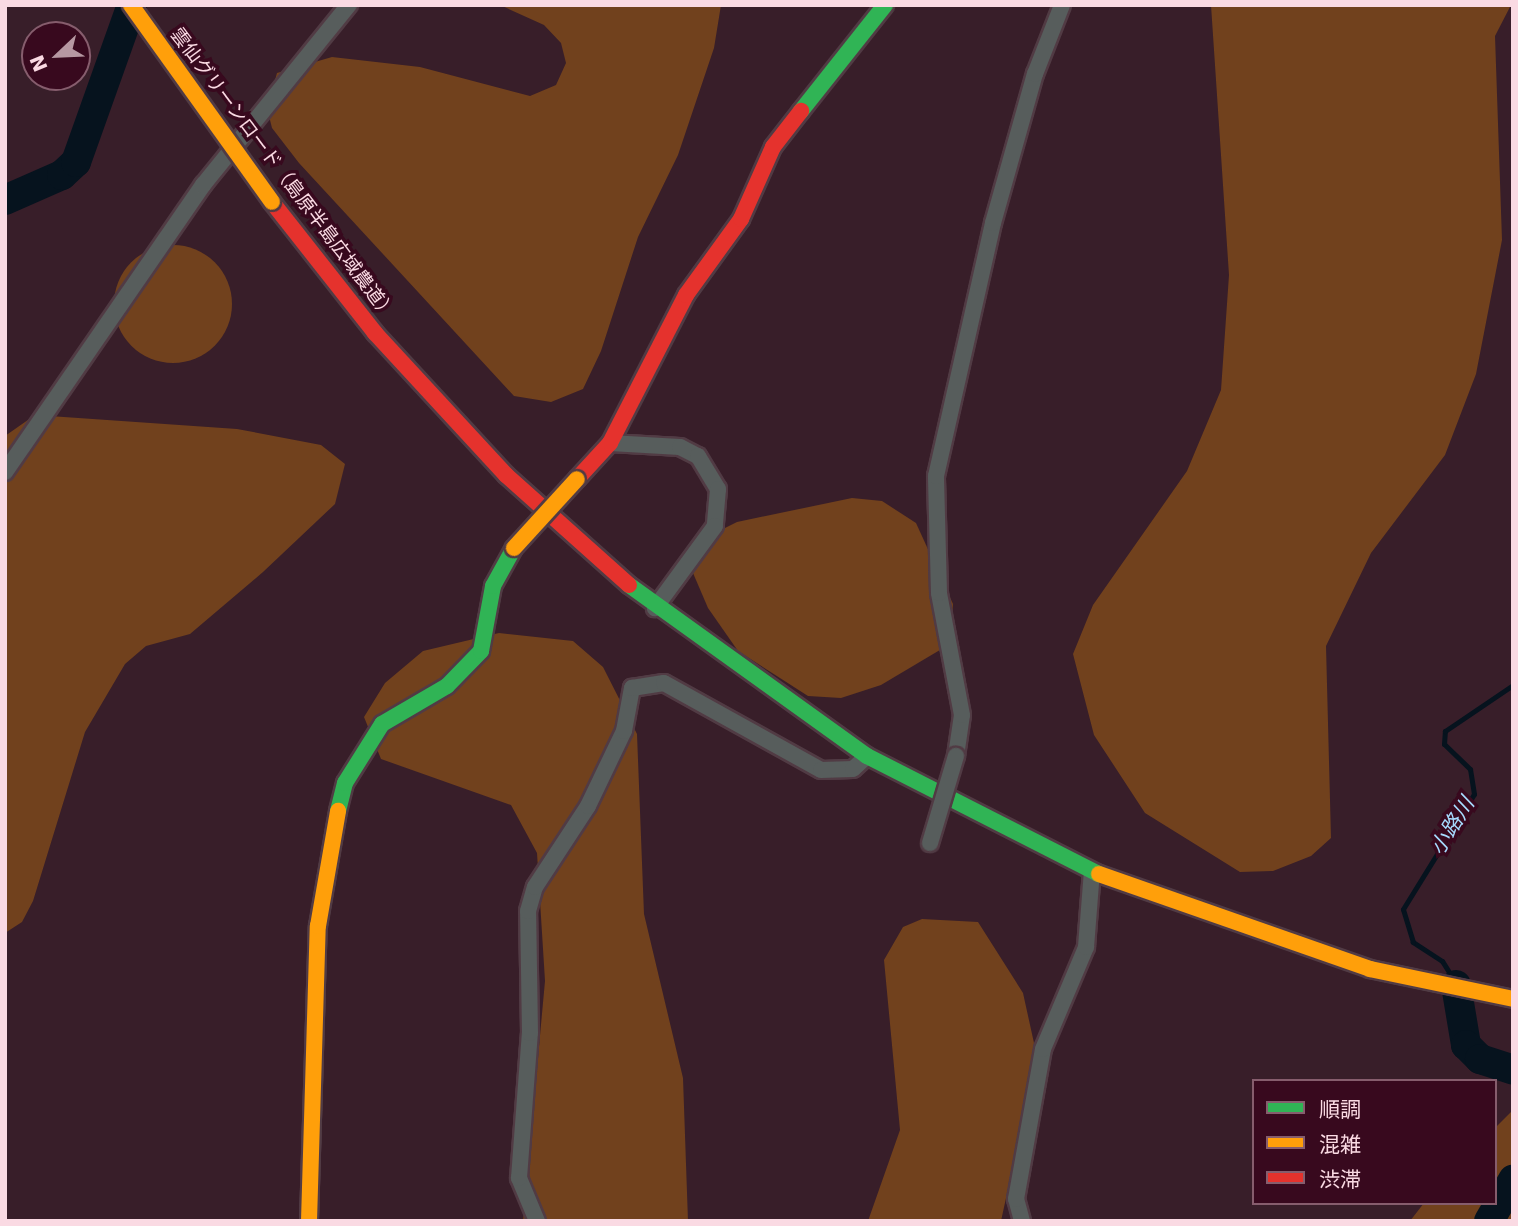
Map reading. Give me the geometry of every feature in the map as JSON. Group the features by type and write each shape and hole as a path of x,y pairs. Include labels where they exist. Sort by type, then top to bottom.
{"street":[{"name":"雲仙グリーンロード（島原半島広域農道）","path":"131,5 272,202 446,413 506,475 655,608 867,756 1092,871 1370,969 1513,999"},
{"path":"5,472 203,185 349,5"},
{"path":"309,1221 318,926 324,868 345,783 382,724 447,686 481,651 493,586 514,548 611,443 686,295 741,219 773,146 886,5"},
{"path":"930,843 957,756 962,715 939,593 936,476 993,223 1035,74 1062,5"},
{"path":"611,443 680,447 698,456 718,489 715,526 655,608"},
{"path":"537,1221 519,1178 530,1033 528,911 535,887 588,806 624,731 632,688 664,683 821,770 853,769 867,756"},
{"path":"1022,1221 1016,1199 1044,1049 1086,947 1092,871"}],"shaded area":[{"path":"500,5 721,5 714,48 678,155 638,237 601,351 583,389 551,402 514,396 299,163 272,128 267,108 277,73 332,57 420,67 530,96 556,85 566,63 561,43 544,25"},
{"path":"1211,5 1511,5 1495,36 1502,240 1476,374 1445,455 1371,553 1326,646 1331,838 1311,856 1273,871 1240,872 1145,813 1094,735 1073,654 1093,605 1187,471 1221,390 1229,275"},
{"path":"173,245 195,250 215,262 227,282 232,304 227,326 215,346 195,358 173,363 151,358 131,346 119,326 114,304 119,282 131,262 151,250"},
{"path":"35,415 237,429 321,445 345,464 335,504 263,572 190,634 146,646 125,664 85,732 33,901 22,922 5,933 5,436"},
{"path":"852,498 882,501 916,523 953,604 950,644 881,685 841,698 808,696 738,651 708,608 693,573 697,542 737,522"},
{"path":"499,633 573,641 603,667 637,734 644,914 683,1078 688,1221 523,1221 545,981 537,853 511,805 381,759 364,717 385,683 423,651"},
{"path":"922,919 978,922 1023,993 1034,1043 1029,1093 1001,1221 868,1221 900,1130 884,960 903,927"},
{"path":"1513,1110 1513,1221 1410,1221 1422,1205 1497,1205 1497,1126"}],"waterway":[{"path":"5,200 62,175 76,162 132,5"},
{"name":"小路川","path":"1454,980 1442,961 1413,942 1403,909 1474,794 1470,769 1444,744 1445,731 1513,685"},
{"path":"1456,985 1466,1045 1480,1059 1513,1070"},
{"path":"1489,1221 1513,1180"}],"traffic: fast":[{"path":"801,111 885,5"},
{"path":"338,811 345,783 382,724 447,686 481,651 493,586 514,548"},
{"path":"629,585 867,756 1099,874"}],"traffic: slow":[{"path":"131,5 272,202"},
{"path":"514,548 577,479"},
{"path":"309,1221 318,926 338,811"},
{"path":"1099,874 1370,969 1513,999"}],"traffic: jam":[{"path":"577,479 610,443 686,295 741,219 773,147 801,111"},
{"path":"272,202 375,333 506,475 629,585"}]}
